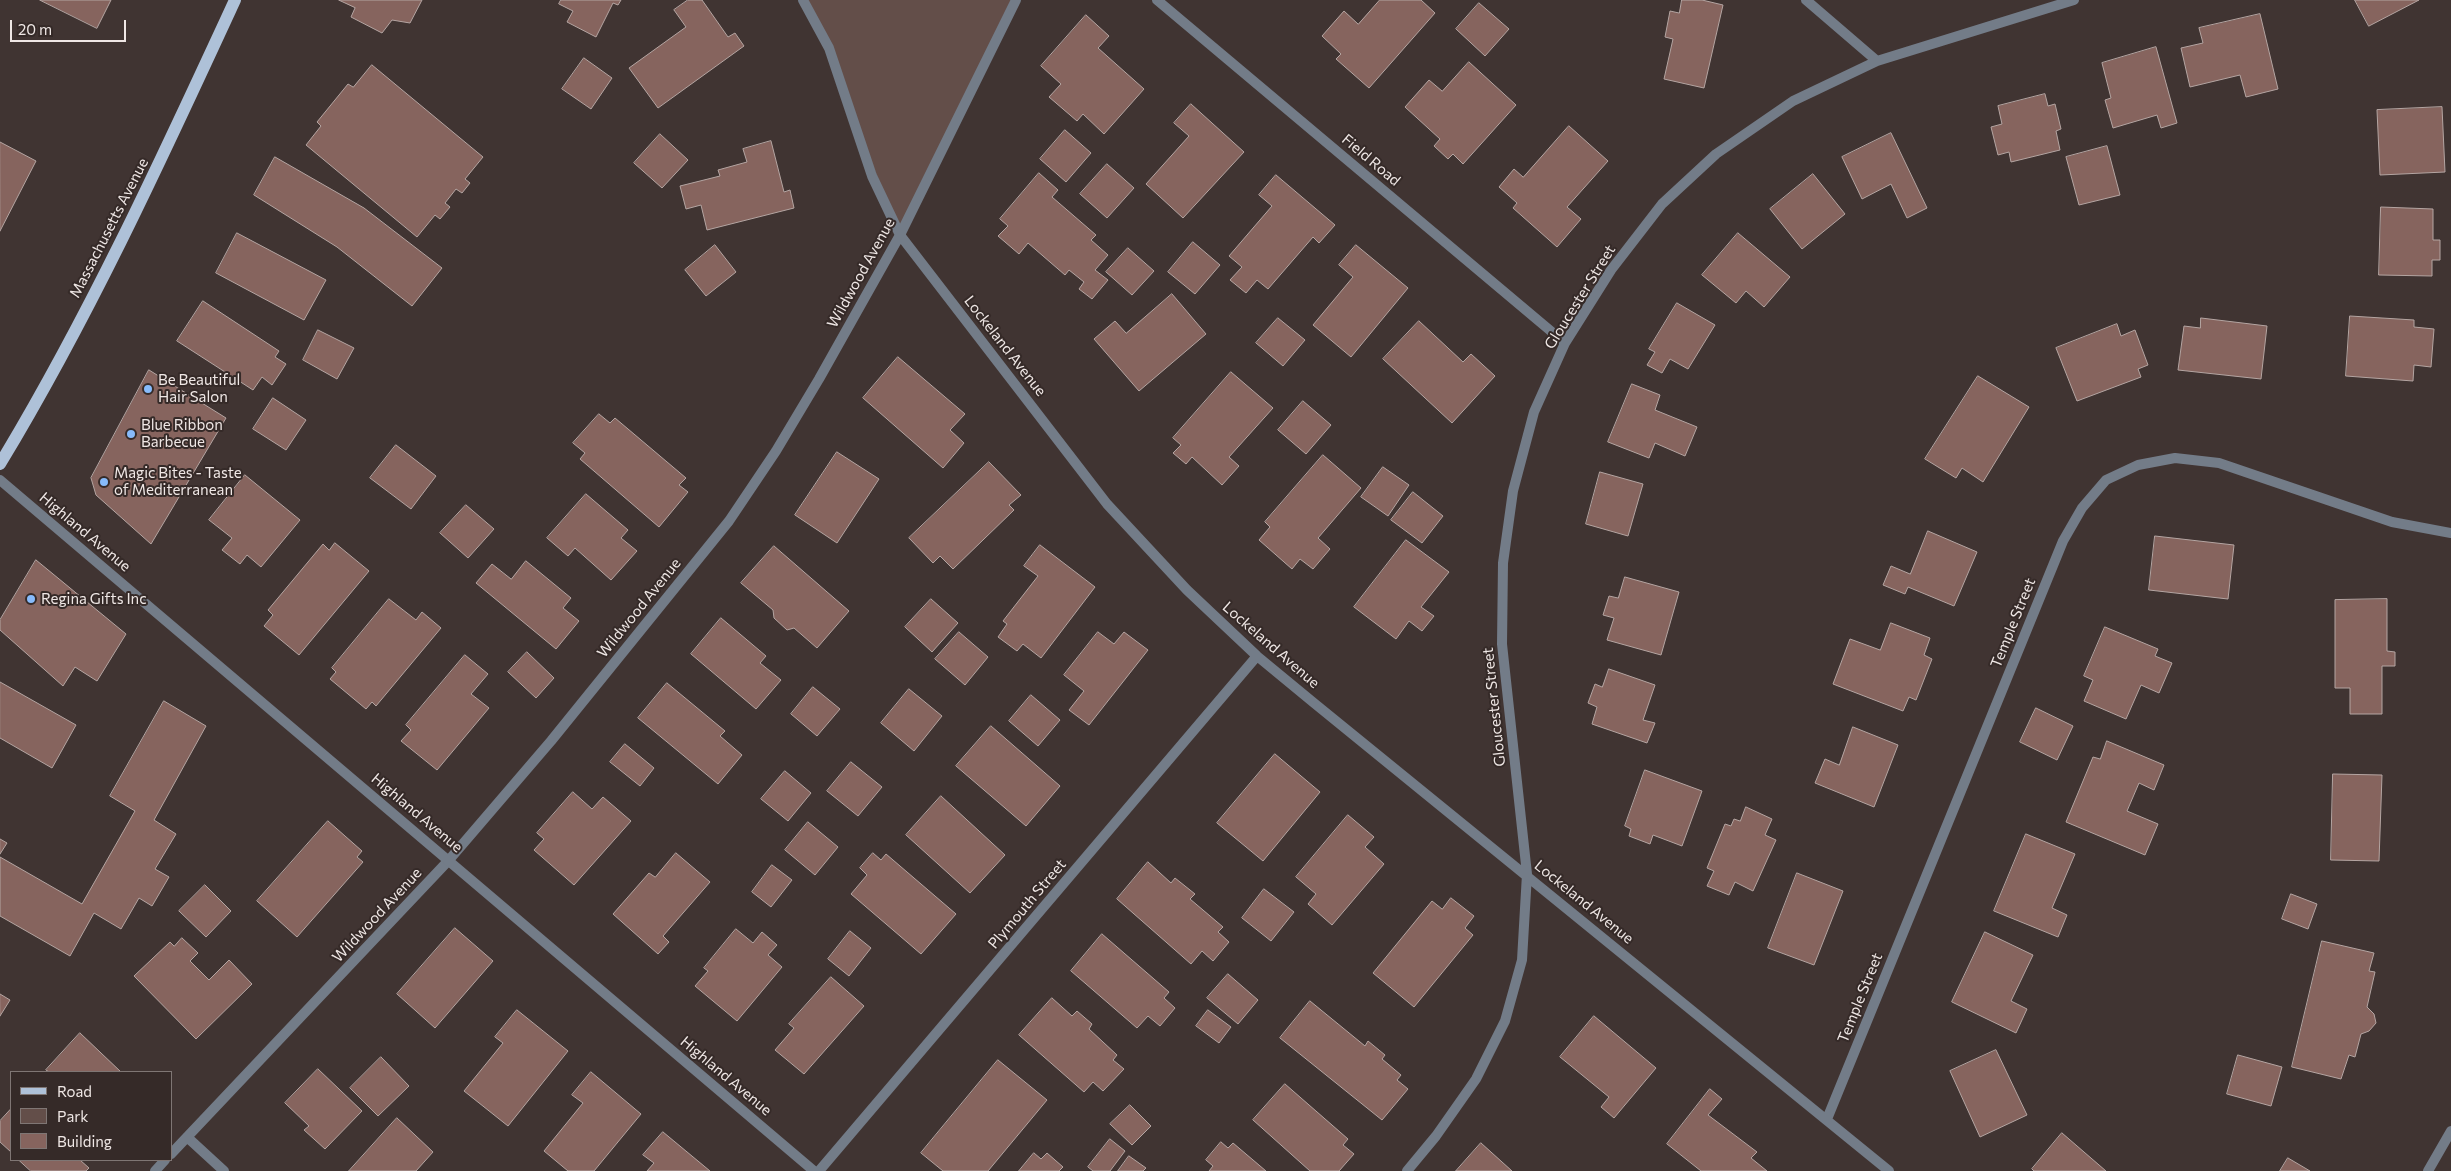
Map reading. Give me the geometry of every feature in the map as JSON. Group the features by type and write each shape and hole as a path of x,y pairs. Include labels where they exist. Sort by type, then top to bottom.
{"main road":[{"name":"Massachusetts Avenue","path":"0,464 69,341 131,224 235,0"}],"street":[{"name":"Lockeland Avenue","path":"803,0 829,48 872,176 900,235 1107,504 1187,590 1257,656 1527,874 1889,1171"},
{"name":"Wildwood Avenue","path":"172,1153 449,860 551,740 728,521 776,451 900,235 1016,0"},
{"name":"Field Road","path":"1157,0 1565,343"},
{"path":"1806,0 1877,61"},
{"name":"Gloucester Street","path":"1407,1171 1436,1136 1476,1079 1505,1021 1522,960 1527,874 1502,644 1503,563 1513,491 1532,421 1565,343 1611,270 1662,204 1716,154 1794,101 1877,61 2074,0"},
{"name":"Temple Street","path":"1827,1120 2063,541 2082,508 2106,480 2138,465 2175,458 2219,462 2392,522 2451,533"},
{"name":"Highland Avenue","path":"0,480 814,1171"},
{"name":"Plymouth Street","path":"819,1171 1257,656"},
{"path":"2428,1171 2451,1131"},
{"path":"187,1137 224,1171"},
{"path":"155,1171 164,1161"}],"green space":[{"path":"803,0 1016,0 900,235 850,107"}],"building":[{"path":"40,0 111,0 97,28"},
{"path":"339,0 422,0 410,23 392,20 382,33 351,17 355,8"},
{"path":"561,0 621,0 618,5 613,3 596,37 567,22 573,11 559,4"},
{"path":"688,0 702,0 728,37 735,33 744,46 658,108 629,68 686,27 674,10"},
{"path":"1380,0 1421,0 1435,13 1369,88 1336,59 1341,54 1322,36 1344,11 1358,24"},
{"path":"1682,0 1702,0 1723,5 1704,88 1664,79 1673,39 1665,37 1670,11 1679,13"},
{"path":"2355,0 2419,0 2369,26"},
{"path":"1479,3 1509,29 1485,56 1456,29"},
{"path":"2260,14 2278,89 2246,97 2240,75 2190,87 2181,48 2203,43 2199,28"},
{"path":"1086,15 1109,36 1098,48 1144,89 1104,134 1083,114 1077,121 1049,97 1061,84 1041,66"},
{"path":"2156,47 2177,123 2161,128 2157,115 2113,128 2105,100 2111,98 2102,63"},
{"path":"584,58 612,78 591,109 562,89"},
{"path":"1469,62 1516,105 1463,164 1453,154 1448,159 1434,146 1440,139 1405,107 1429,80 1442,91"},
{"path":"372,65 483,157 465,179 470,183 462,193 456,189 445,203 450,207 440,219 435,215 417,237 306,145 321,126 317,122 348,84 353,87"},
{"path":"2045,94 2048,106 2055,104 2061,129 2056,131 2060,150 2011,162 2009,152 1998,155 1991,127 2002,124 1998,106"},
{"path":"1191,104 1244,152 1183,218 1146,184 1189,136 1174,123"},
{"path":"2442,107 2445,172 2380,175 2377,110"},
{"path":"1569,126 1608,161 1567,207 1581,219 1557,247 1513,208 1517,203 1499,187 1514,169 1523,177"},
{"path":"1065,130 1091,153 1066,182 1040,159"},
{"path":"1891,133 1927,208 1907,218 1891,184 1862,199 1842,157"},
{"path":"660,134 688,160 662,188 634,163"},
{"path":"771,141 784,192 790,190 794,208 707,230 701,205 686,209 680,186 720,176 718,170 747,162 743,149"},
{"path":"0,142 36,161 0,231"},
{"path":"2107,146 2120,195 2079,205 2066,157"},
{"path":"275,157 364,208 442,268 412,306 337,247 254,195"},
{"path":"1107,164 1134,188 1107,218 1080,194"},
{"path":"1039,173 1058,190 1052,197 1096,235 1091,240 1108,255 1095,270 1108,280 1092,299 1079,289 1084,282 1069,270 1065,275 1028,243 1019,254 998,236 1008,226 1000,219"},
{"path":"1813,174 1845,214 1802,249 1770,209"},
{"path":"1276,175 1335,225 1319,243 1313,237 1268,289 1257,280 1246,293 1230,280 1242,267 1229,256 1272,206 1259,195"},
{"path":"2381,207 2433,209 2433,240 2440,240 2440,260 2432,260 2432,276 2379,275"},
{"path":"237,233 326,280 304,320 216,273"},
{"path":"1738,233 1790,277 1764,307 1746,291 1736,303 1702,275"},
{"path":"1193,242 1220,265 1195,294 1168,272"},
{"path":"715,245 736,272 706,296 685,270"},
{"path":"1356,245 1408,288 1351,357 1313,325 1353,277 1339,265"},
{"path":"1128,248 1154,271 1132,295 1106,272"},
{"path":"1172,294 1206,334 1139,391 1094,339 1115,321 1126,333"},
{"path":"203,301 279,351 275,357 286,364 272,385 262,377 253,390 177,341"},
{"path":"1677,303 1715,325 1688,369 1670,359 1662,373 1647,365 1655,352 1649,349"},
{"path":"2350,316 2414,320 2414,327 2434,329 2431,367 2414,365 2413,381 2346,376"},
{"path":"1278,318 1305,340 1283,366 1256,343"},
{"path":"2201,318 2267,326 2261,379 2178,370 2184,326 2200,328"},
{"path":"1419,321 1463,362 1471,354 1495,376 1452,423 1383,359"},
{"path":"2117,324 2121,336 2135,330 2148,365 2138,369 2141,377 2077,401 2056,348"},
{"path":"318,330 354,348 337,379 303,360"},
{"path":"898,357 965,414 950,430 964,443 943,468 863,398"},
{"path":"149,370 226,418 151,544 96,495 91,478"},
{"path":"1231,372 1273,408 1229,457 1239,466 1222,485 1192,457 1186,464 1173,453 1181,445 1173,438"},
{"path":"1978,376 2029,407 1983,482 1962,468 1956,478 1925,459"},
{"path":"1632,384 1660,395 1655,410 1697,427 1685,456 1655,443 1649,458 1608,442"},
{"path":"273,398 306,420 286,450 253,429"},
{"path":"1303,401 1331,425 1306,454 1278,430"},
{"path":"599,414 610,423 615,418 686,478 679,485 688,492 659,527 580,459 585,453 573,443"},
{"path":"396,445 436,476 411,509 370,478"},
{"path":"837,452 879,479 837,543 795,515"},
{"path":"1323,455 1361,488 1318,538 1330,549 1313,569 1300,559 1292,569 1259,540 1270,527 1265,522"},
{"path":"989,462 1021,495 1009,505 1014,510 953,569 940,556 933,563 909,538"},
{"path":"1383,467 1409,485 1388,516 1361,497"},
{"path":"1600,472 1643,484 1628,536 1586,524"},
{"path":"245,475 300,520 261,567 247,555 240,564 222,550 232,538 209,520"},
{"path":"1413,492 1443,516 1422,543 1391,520"},
{"path":"586,494 628,530 621,538 637,551 611,580 575,548 568,556 547,538"},
{"path":"466,505 494,529 468,558 440,533"},
{"path":"1928,531 1977,552 1954,606 1908,587 1905,594 1883,585 1891,566 1910,574"},
{"path":"2155,536 2234,545 2228,599 2149,590"},
{"path":"1406,540 1449,572 1421,607 1434,616 1422,631 1409,621 1396,639 1354,607"},
{"path":"335,543 369,571 299,655 264,626 273,615 268,610 323,544 329,550"},
{"path":"1040,545 1095,587 1041,658 1023,644 1017,651 998,637 1007,624 1003,621 1038,576 1024,566"},
{"path":"774,546 849,611 817,648 794,628 787,630 774,618 773,610 741,583"},
{"path":"36,560 126,634 97,681 75,667 63,686 0,630 0,620"},
{"path":"526,561 571,598 563,608 579,621 556,649 476,583 492,564 511,579"},
{"path":"1625,577 1679,592 1661,655 1607,640 1614,618 1603,615 1609,596 1618,598"},
{"path":"389,599 416,620 422,612 441,628 376,706 372,702 366,709 330,679 336,672 332,668"},
{"path":"931,599 958,623 932,652 905,627"},
{"path":"2387,599 2387,651 2395,652 2395,666 2382,666 2382,714 2350,714 2350,688 2335,688 2335,600"},
{"path":"721,618 766,656 760,663 781,680 756,709 691,654"},
{"path":"1891,623 1930,638 1924,655 1932,659 1916,700 1909,697 1903,711 1833,684 1850,639 1880,650"},
{"path":"2105,627 2158,649 2155,656 2172,663 2159,693 2141,685 2126,719 2084,701 2093,680 2084,676"},
{"path":"959,632 988,657 965,685 935,659"},
{"path":"1098,632 1114,644 1124,632 1148,650 1089,725 1069,710 1084,691 1064,675"},
{"path":"527,652 554,678 536,698 508,672"},
{"path":"465,655 488,674 471,694 489,708 437,770 401,741 411,730 406,725"},
{"path":"1609,669 1655,685 1643,720 1655,723 1647,743 1592,724 1597,707 1588,703 1595,684 1602,687"},
{"path":"0,682 76,725 52,768 0,738"},
{"path":"667,683 725,731 720,736 742,755 718,784 638,718"},
{"path":"813,687 840,709 817,736 791,714"},
{"path":"909,689 942,716 914,751 881,723"},
{"path":"1031,695 1060,720 1038,746 1009,721"},
{"path":"164,701 206,726 154,820 176,834 155,869 169,877 152,906 139,898 121,929 94,913 70,956 0,916 0,857 82,904 135,811 110,796"},
{"path":"2036,708 2073,726 2057,760 2020,742"},
{"path":"991,726 1060,786 1026,826 956,766"},
{"path":"1853,727 1898,745 1874,807 1815,783 1825,759 1839,765"},
{"path":"2107,741 2164,765 2154,790 2139,783 2127,811 2158,824 2145,855 2066,822 2093,757 2100,759"},
{"path":"625,744 654,768 640,786 610,762"},
{"path":"1275,754 1320,792 1263,861 1217,823"},
{"path":"851,762 882,787 858,816 827,791"},
{"path":"1645,770 1702,791 1682,846 1653,835 1650,844 1629,836 1631,829 1625,826"},
{"path":"785,771 811,793 788,821 761,799"},
{"path":"2333,774 2382,775 2379,861 2331,860"},
{"path":"573,792 592,809 603,797 631,821 574,885 534,850 544,839 537,833"},
{"path":"941,796 1005,855 970,893 906,835"},
{"path":"1746,807 1772,819 1765,835 1776,840 1753,891 1735,882 1729,895 1707,886 1714,871 1707,868 1725,824 1731,826 1734,819 1740,821"},
{"path":"1348,815 1374,837 1365,847 1384,864 1332,925 1308,904 1316,894 1296,877"},
{"path":"328,821 362,851 357,857 363,862 297,937 257,901"},
{"path":"808,822 838,847 815,875 785,850"},
{"path":"2026,834 2075,854 2052,908 2067,915 2058,937 1994,911"},
{"path":"0,839 7,843 0,854"},
{"path":"676,853 710,882 663,936 669,942 658,954 613,914 649,873 655,877"},
{"path":"873,853 881,860 886,854 956,914 921,954 851,894 867,875 860,868"},
{"path":"1148,862 1171,883 1175,878 1195,894 1190,899 1223,927 1218,932 1229,942 1213,961 1202,951 1191,964 1117,899"},
{"path":"772,865 792,880 771,907 752,892"},
{"path":"1797,873 1843,891 1814,965 1768,948"},
{"path":"205,885 231,911 206,937 179,911"},
{"path":"1264,889 1294,912 1271,941 1242,918"},
{"path":"2291,894 2317,904 2308,929 2282,919"},
{"path":"1451,898 1474,916 1465,928 1473,935 1414,1007 1373,973 1432,901 1442,909"},
{"path":"455,928 493,961 435,1028 397,994"},
{"path":"736,929 753,943 762,932 777,945 768,955 782,967 737,1021 695,986 708,971 704,968"},
{"path":"850,931 871,948 849,976 828,959"},
{"path":"1985,932 2033,955 2011,1001 2027,1009 2016,1033 1952,1002"},
{"path":"1102,934 1169,992 1164,998 1175,1008 1160,1026 1148,1016 1137,1028 1071,971"},
{"path":"182,938 198,953 190,961 209,980 229,960 252,984 196,1039 134,976 170,942 174,946"},
{"path":"2322,941 2374,953 2369,971 2375,972 2367,1007 2374,1014 2376,1023 2369,1031 2361,1034 2355,1057 2349,1055 2341,1079 2292,1067"},
{"path":"1228,974 1258,1000 1238,1024 1207,998"},
{"path":"831,977 864,1006 804,1074 775,1050 794,1028 789,1024"},
{"path":"0,994 10,1000 0,1016"},
{"path":"1052,998 1072,1016 1077,1011 1092,1024 1089,1029 1117,1055 1113,1060 1124,1069 1103,1091 1093,1082 1084,1092 1019,1035"},
{"path":"1310,1001 1365,1046 1368,1041 1385,1055 1382,1059 1401,1075 1397,1080 1408,1089 1382,1120 1280,1038"},
{"path":"517,1010 568,1051 508,1126 464,1091 503,1043 495,1037"},
{"path":"1208,1010 1231,1027 1219,1043 1196,1026"},
{"path":"1594,1016 1656,1068 1614,1118 1601,1107 1609,1097 1560,1057"},
{"path":"80,1033 120,1071 48,1071 46,1070"},
{"path":"1996,1050 2027,1115 1980,1137 1950,1071"},
{"path":"2238,1055 2282,1067 2271,1106 2227,1094"},
{"path":"381,1057 409,1086 378,1116 350,1088"},
{"path":"998,1060 1047,1100 988,1171 943,1171 921,1153"},
{"path":"318,1069 362,1111 325,1149 304,1130 309,1126 285,1103"},
{"path":"591,1072 641,1114 594,1171 568,1171 544,1151 583,1103 572,1095"},
{"path":"1285,1084 1348,1139 1343,1145 1354,1154 1339,1171 1310,1171 1253,1120"},
{"path":"1710,1089 1722,1099 1708,1115 1757,1152 1751,1158 1767,1171 1701,1171 1667,1144"},
{"path":"1130,1105 1151,1126 1132,1145 1110,1124"},
{"path":"10,1110 10,1151 0,1142 0,1121"},
{"path":"397,1118 433,1152 416,1171 349,1171"},
{"path":"663,1132 710,1171 647,1171 654,1163 643,1155"},
{"path":"2062,1133 2106,1171 2034,1171 2032,1169"},
{"path":"1110,1139 1125,1151 1110,1171 1093,1171 1088,1167"},
{"path":"1221,1142 1228,1148 1233,1143 1266,1171 1209,1171 1213,1166 1206,1160"},
{"path":"1481,1143 1512,1171 1456,1171"},
{"path":"1034,1153 1041,1159 1047,1153 1063,1167 1059,1171 1019,1171"},
{"path":"1129,1156 1146,1168 1143,1171 1118,1171"},
{"path":"2288,1158 2310,1171 2280,1171"},
{"path":"20,1161 81,1161 89,1168 86,1171 31,1171"}],"place":[{"name":"Be Beautiful Hair Salon","path":"148,389"},
{"name":"Blue Ribbon Barbecue","path":"131,434"},
{"name":"Magic Bites - Taste of Mediterranean","path":"104,482"},
{"name":"Regina Gifts Inc","path":"31,599"}]}
